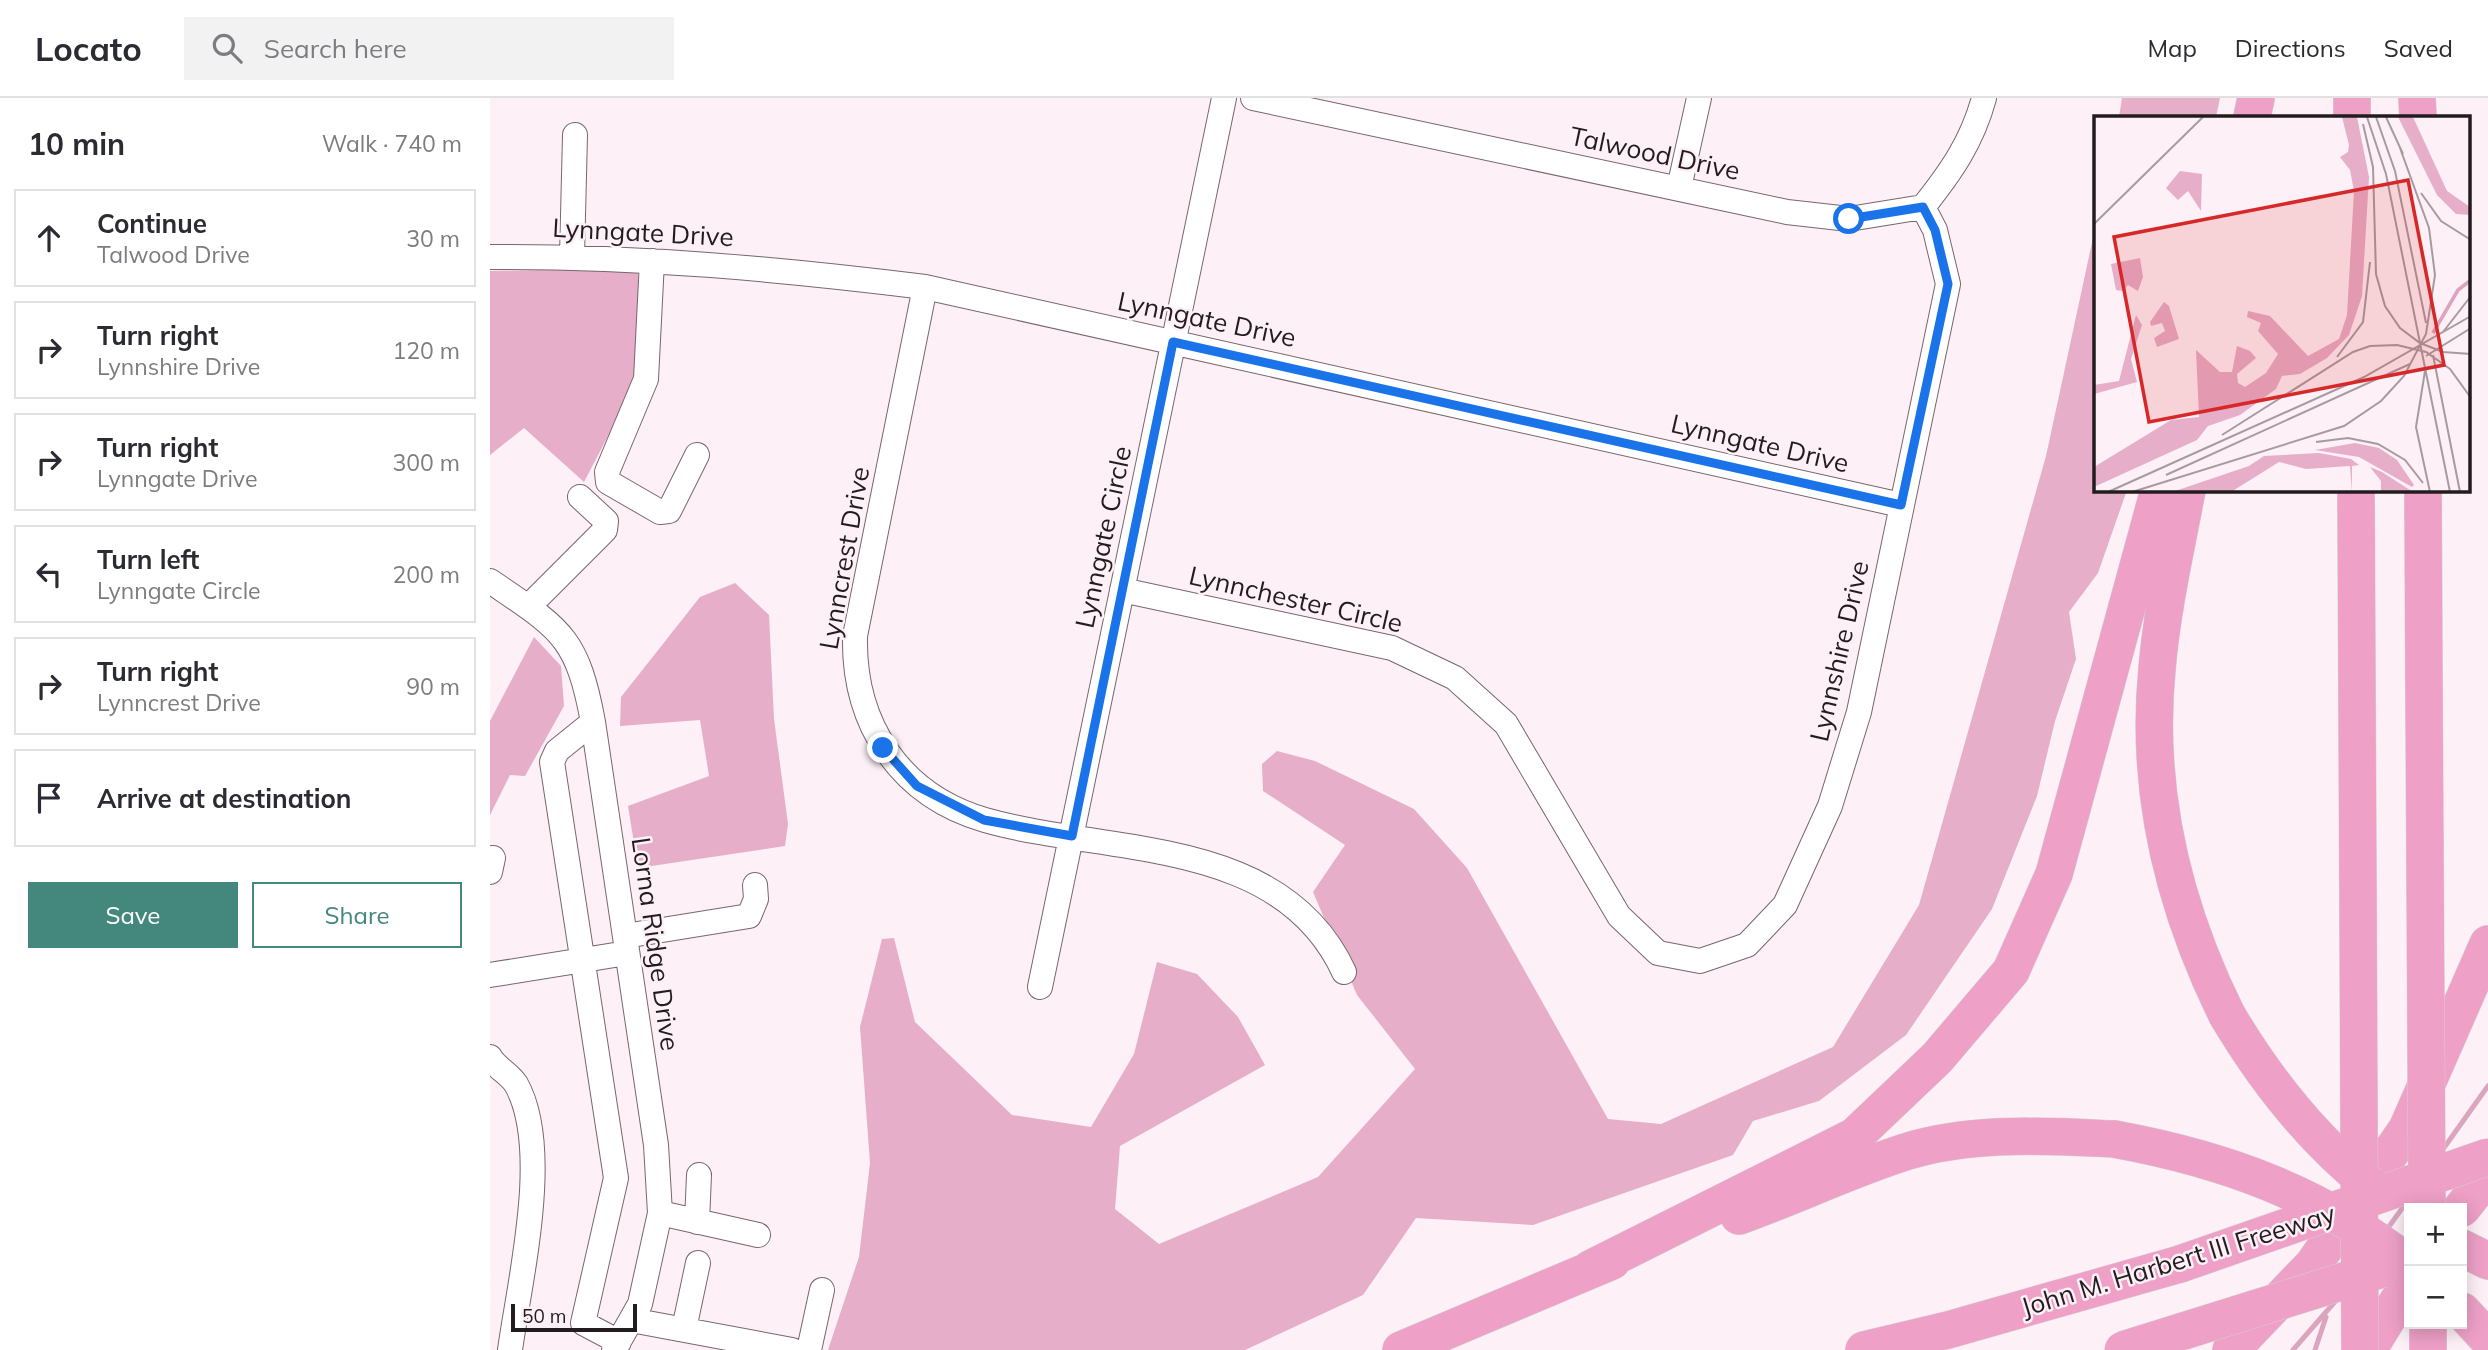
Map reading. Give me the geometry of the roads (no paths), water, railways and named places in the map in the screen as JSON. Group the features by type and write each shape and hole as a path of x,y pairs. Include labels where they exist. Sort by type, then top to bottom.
{"highway":[{"path":"2252,116 2256,98"},
{"path":"2352,98 2352,116"},
{"path":"2417,98 2418,116"},
{"path":"1590,1269 1855,1136 1937,1058 2011,971 2054,874 2159,492"},
{"path":"2187,492 2157,669 2153,744 2156,789 2176,891 2191,936 2227,1015 2249,1052 2298,1115 2361,1178 2404,1211"},
{"path":"2356,492 2360,1350"},
{"path":"2423,492 2427,1203"},
{"path":"2231,1350 2313,1265 2407,1129 2488,944"},
{"path":"1401,1350 1590,1269 1907,1152 1969,1140 2026,1135 2114,1139 2209,1160 2266,1179 2327,1209 2404,1261"},
{"name":"John M. Harbert III Freeway","path":"1864,1350 1948,1330 2180,1264 2488,1157"},
{"path":"2466,1203 2488,1175"},
{"path":"2467,1237 2488,1229"},
{"path":"2467,1250 2488,1261"},
{"path":"2123,1350 2404,1261"},
{"path":"2368,1350 2404,1291"},
{"path":"2467,1316 2488,1339"},
{"path":"2428,1329 2428,1350"}],"street":[{"name":"Lynngate Circle","path":"1040,988 1224,98"},
{"name":"Talwood Drive","path":"1253,98 1787,212 1849,219 1923,207"},
{"path":"1679,188 1699,98"},
{"path":"1923,207 1958,163 1976,128 1984,98"},
{"path":"572,256 575,135"},
{"name":"Lynnshire Drive","path":"1619,916 1658,953 1700,961 1747,945 1785,905 1829,806 1859,712 1948,284 1935,230 1923,207"},
{"name":"Lynngate Drive","path":"490,257 572,256 781,269 925,287 1901,505"},
{"path":"652,261 646,379 607,472 608,482 660,512 669,511 697,455"},
{"name":"Lynncrest Drive","path":"925,287 855,636 855,663 862,703 883,748 917,786 984,820 1229,869 1265,886 1296,908 1319,932 1344,972"},
{"path":"528,607 605,530 606,521 580,497"},
{"name":"Lorna Ridge Drive","path":"493,589 528,607 563,635 574,652 587,687 593,722 656,1145 660,1213 640,1304 617,1346"},
{"name":"Lynnchester Circle","path":"1122,590 1392,648 1455,678 1506,724 1619,916"},
{"path":"593,722 557,751 552,762 616,1178 583,1323 617,1346"},
{"path":"490,975 583,960 626,944 749,916 756,899 755,885"},
{"path":"490,1057 515,1083 531,1126 534,1169 510,1350"},
{"path":"697,1222 699,1175"},
{"path":"660,1213 758,1235"},
{"path":"684,1329 698,1263"},
{"path":"809,1350 822,1290"},
{"path":"631,1320 792,1350"}],"waterway":[{"path":"2441,1152 2488,1086"},
{"path":"2385,1232 2404,1206"},
{"path":"2293,1350 2339,1297"},
{"path":"2315,1350 2326,1317"}]}
